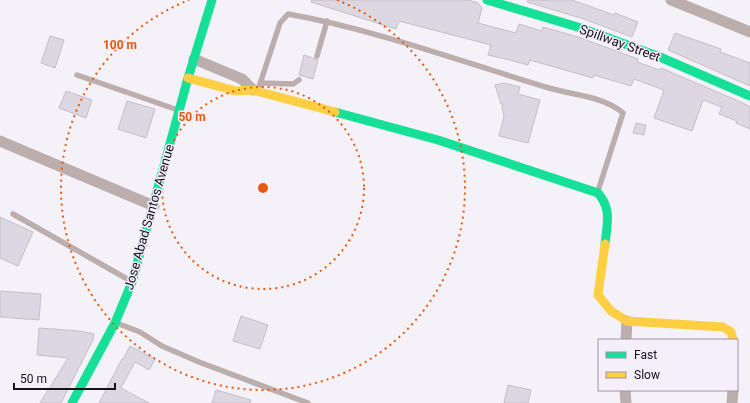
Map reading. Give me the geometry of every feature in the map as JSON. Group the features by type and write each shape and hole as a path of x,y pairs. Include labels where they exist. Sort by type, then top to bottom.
{"main road":[{"name":"Jose Abad Santos Avenue","path":"72,403 115,322 132,282 188,78 212,0"},
{"name":"Spillway Street","path":"487,0 581,28 660,57 750,96"},
{"path":"188,78 236,91 257,88 438,140 598,193 606,202 608,218 598,295 611,311 627,321 723,327 731,332 733,339"}],"street":[{"path":"671,0 750,32"},
{"path":"194,59 242,79 257,88"},
{"path":"0,141 154,206"},
{"path":"626,339 627,321"},
{"path":"625,391 626,403"},
{"path":"732,403 733,391"}],"lane":[{"path":"299,80 293,84 257,88 280,23 288,14 327,21 435,52 548,88 605,102 623,113 598,193"},
{"path":"317,56 327,21"},
{"path":"77,76 179,111"},
{"path":"13,214 132,282"},
{"path":"115,322 140,332 162,346 199,362 308,403"}],"building":[{"path":"312,0 468,0 478,3 482,8 478,23 516,33 519,24 542,31 543,27 578,37 638,59 637,62 659,70 661,68 743,103 750,107 750,129 736,123 737,121 719,114 722,107 703,100 692,131 654,118 664,90 634,79 631,86 594,75 593,78 530,60 528,65 488,55 491,45 399,21 396,29 311,2"},
{"path":"528,0 572,0 614,15 615,13 638,22 632,37 584,19 527,2"},
{"path":"675,33 721,49 720,52 750,63 750,86 668,50"},
{"path":"50,36 64,40 55,68 41,63"},
{"path":"304,55 318,60 313,79 299,75"},
{"path":"504,83 520,87 518,94 540,100 528,143 499,136 504,116 502,108 503,104 501,104 495,85"},
{"path":"66,91 92,100 86,118 59,108"},
{"path":"127,101 155,109 146,138 118,129"},
{"path":"636,123 646,125 644,135 633,133"},
{"path":"0,217 33,232 18,266 0,258"},
{"path":"0,291 41,294 39,320 0,317"},
{"path":"241,316 268,325 260,349 233,341"},
{"path":"39,328 80,331 94,334 93,340 61,403 40,403 68,358 37,355"},
{"path":"130,346 155,359 149,370 135,362 121,388 149,403 99,403 122,359"},
{"path":"508,385 531,390 528,403 504,403"},
{"path":"216,390 251,400 250,403 212,403"}],"traffic: fast":[{"path":"72,403 115,323 132,282 188,78 212,0"},
{"path":"487,0 581,28 660,57 750,96"},
{"path":"335,112 438,140 598,193 605,205 608,217 605,244"}],"traffic: slow":[{"path":"188,78 236,91 253,90 335,112"},
{"path":"605,244 598,295 611,311 627,321 723,327 731,332 733,339"}]}
